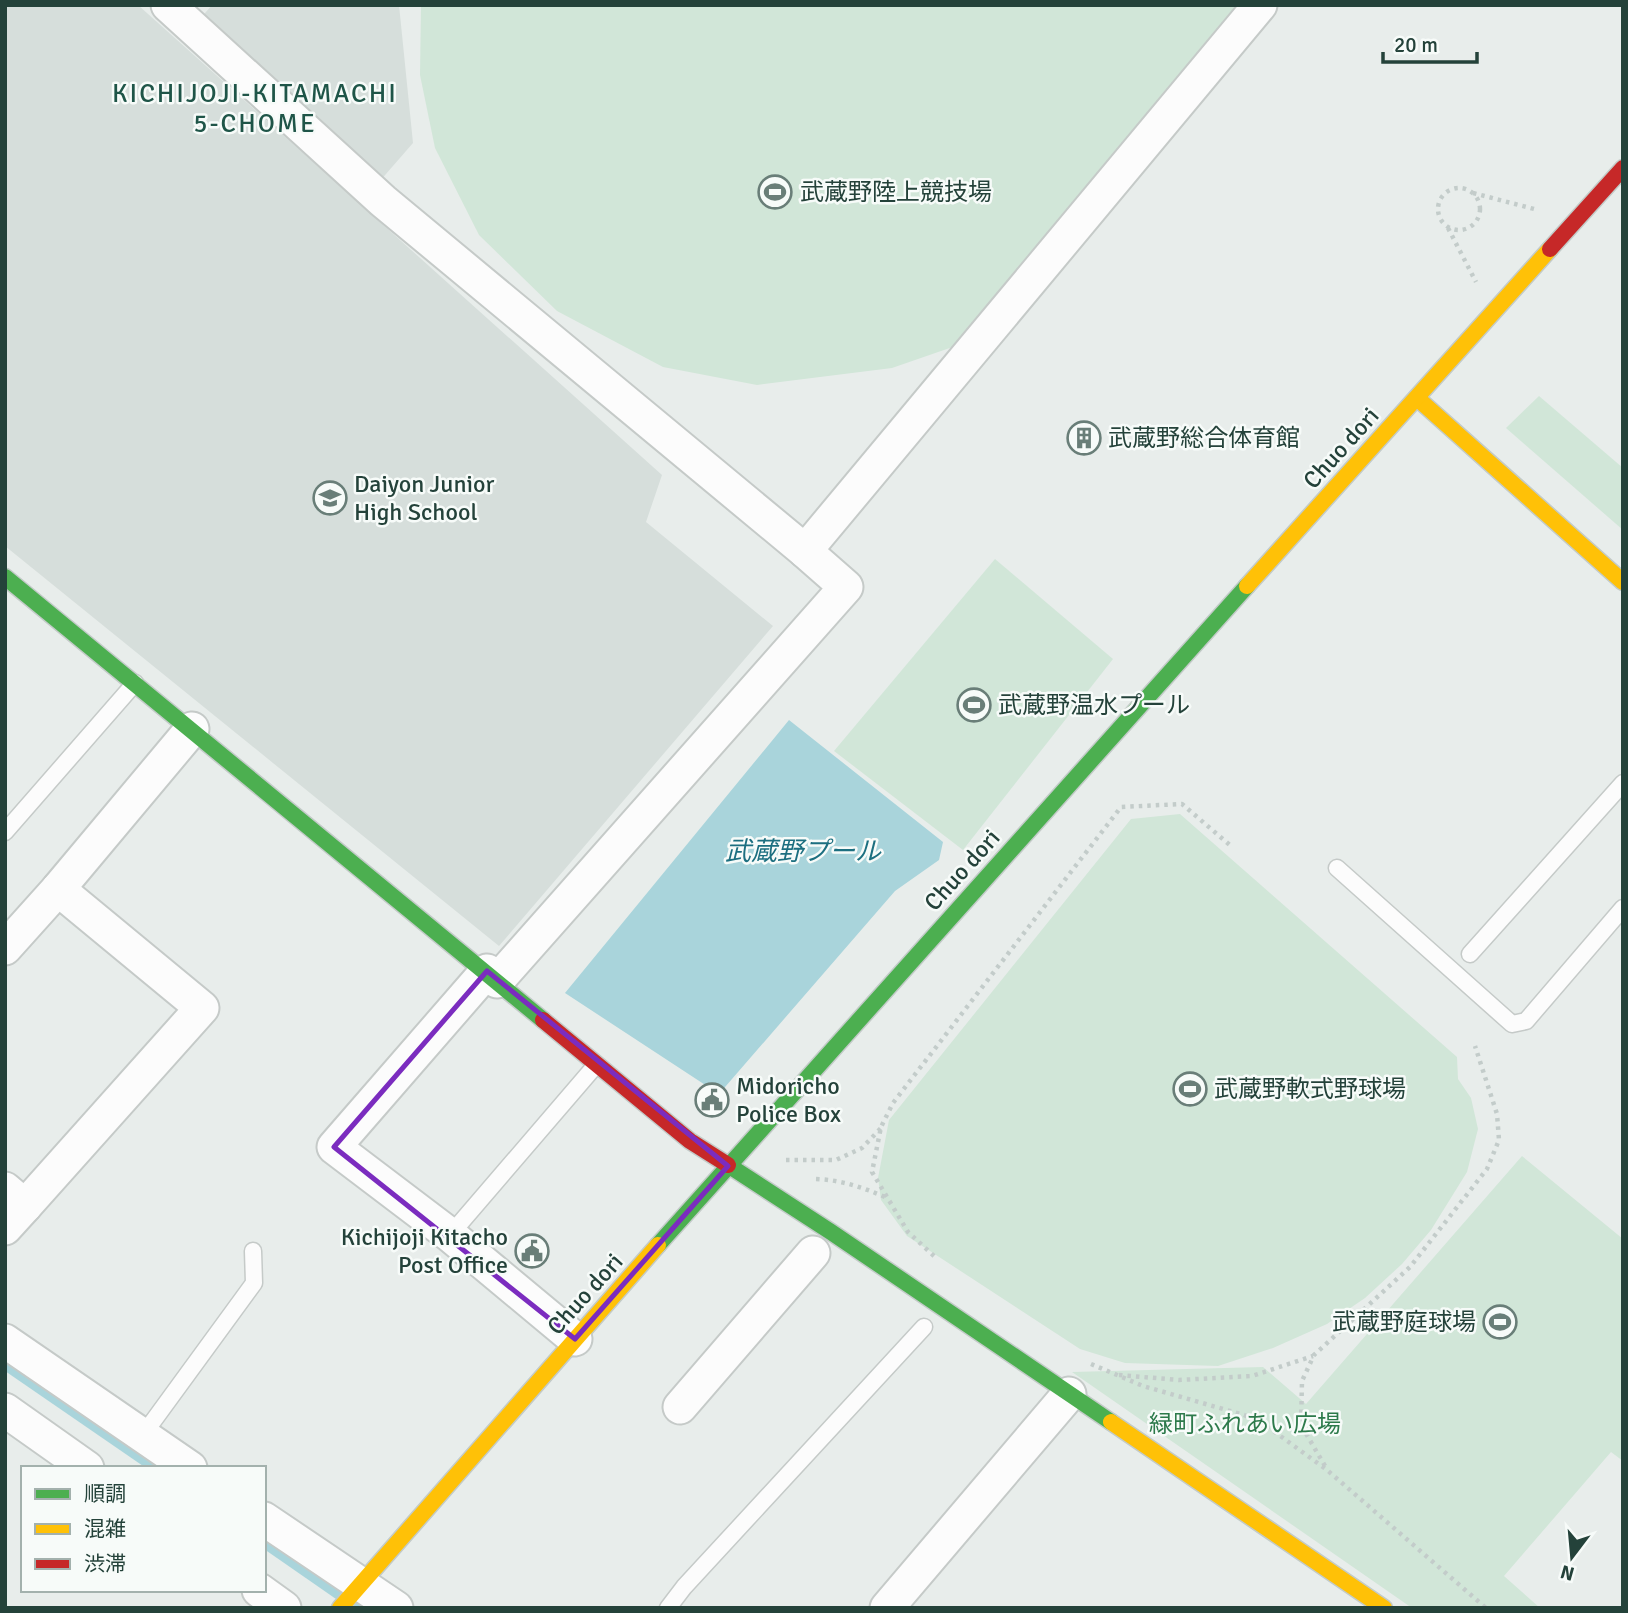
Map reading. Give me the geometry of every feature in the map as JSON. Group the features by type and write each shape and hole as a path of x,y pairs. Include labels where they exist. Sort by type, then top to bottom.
{"street":[{"path":"167,5 383,201 846,587 334,1147 450,1236 575,1339"},
{"path":"805,551 1259,5"},
{"name":"Chuo dori","path":"351,1595 728,1166 1623,167"},
{"path":"1417,398 1623,582"},
{"path":"5,577 690,1141 831,1232 1384,1608"},
{"path":"5,948 192,729"},
{"path":"12,1208 202,1008 58,889"},
{"path":"680,1407 813,1253"},
{"path":"5,1341 187,1466"},
{"path":"887,1608 1069,1394"},
{"path":"5,1409 84,1466"},
{"path":"266,1521 351,1595 396,1608"},
{"path":"262,1592 284,1608"}],"lane":[{"path":"5,832 135,683"},
{"path":"1470,954 1623,783"},
{"path":"1337,867 1512,1024 1526,1021 1623,908"},
{"path":"450,1236 597,1065"},
{"path":"143,1436 254,1283 253,1251"},
{"path":"668,1608 684,1587 923,1327"}],"path":[{"path":"1476,282 1440,216 1439,203 1442,198 1459,188 1542,211"},
{"path":"1448,227 1461,230 1468,228 1478,218 1480,204 1472,192"},
{"path":"941,1261 908,1232 872,1172 881,1127 893,1103 1121,807 1182,804 1231,846"},
{"path":"1327,1470 1301,1425 1301,1381 1314,1355 1410,1267 1487,1169 1499,1140 1497,1114 1475,1046"},
{"path":"786,1160 836,1160 862,1148 881,1127"},
{"path":"812,1179 836,1180 861,1186 886,1197"},
{"path":"1115,1374 1179,1380 1252,1376 1314,1355"},
{"path":"1083,1360 1143,1386 1244,1415 1268,1427 1327,1470 1486,1608"}],"highlighted area":[{"path":"487,971 728,1166 575,1339 334,1147"}],"shaded area":[{"name":"Daiyon Junior High School","path":"5,5 138,5 662,475 646,522 773,626 499,946 5,546"},
{"path":"212,5 399,5 413,143 379,182 199,20"}],"green space":[{"name":"武蔵野陸上競技場","path":"421,5 1248,5 967,342 892,368 757,385 663,367 557,311 479,235 435,148 420,75"},
{"path":"1539,396 1623,468 1623,530 1506,428"},
{"name":"武蔵野温水プール","path":"995,559 1113,659 963,850 834,751"},
{"name":"武蔵野軟式野球場","path":"1180,814 1457,1057 1458,1079 1471,1098 1478,1129 1467,1172 1431,1230 1402,1264 1365,1298 1327,1324 1273,1348 1218,1366 1125,1363 1080,1349 907,1236 881,1200 878,1178 889,1120 1131,819"},
{"name":"武蔵野庭球場","path":"1522,1156 1623,1239 1623,1461 1611,1452 1504,1576 1540,1608 1412,1608 1072,1372 1263,1367 1306,1404"}],"water":[{"name":"武蔵野プール","path":"789,720 943,842 939,860 895,891 719,1094 565,993"},
{"path":"5,1356 164,1466 143,1466 5,1371"},
{"path":"266,1536 371,1608 349,1608 266,1550"}],"traffic: fast":[{"path":"5,577 543,1020"},
{"path":"658,1245 1247,586"},
{"path":"728,1165 1111,1422"}],"traffic: slow":[{"path":"1247,586 1550,249"},
{"path":"1417,398 1623,582"},
{"path":"340,1608 658,1245"},
{"path":"1111,1422 1384,1608"}],"traffic: jam":[{"path":"1550,249 1623,168"},
{"path":"543,1020 690,1141 728,1165"}],"place":[{"name":"武蔵野陸上競技場","path":"775,192"},
{"name":"武蔵野総合体育館","path":"1084,438"},
{"name":"Daiyon Junior High School","path":"330,498"},
{"name":"武蔵野温水プール","path":"974,705"},
{"name":"武蔵野軟式野球場","path":"1190,1089"},
{"name":"Midoricho Police Box","path":"712,1100"},
{"name":"Kichijoji Kitacho Post Office","path":"532,1251"},
{"name":"武蔵野庭球場","path":"1500,1322"}],"district":[{"name":"KICHIJOJI-KITAMACHI 5-CHOME","path":"255,109"}],"park label":[{"name":"緑町ふれあい広場","path":"1245,1424"}]}
